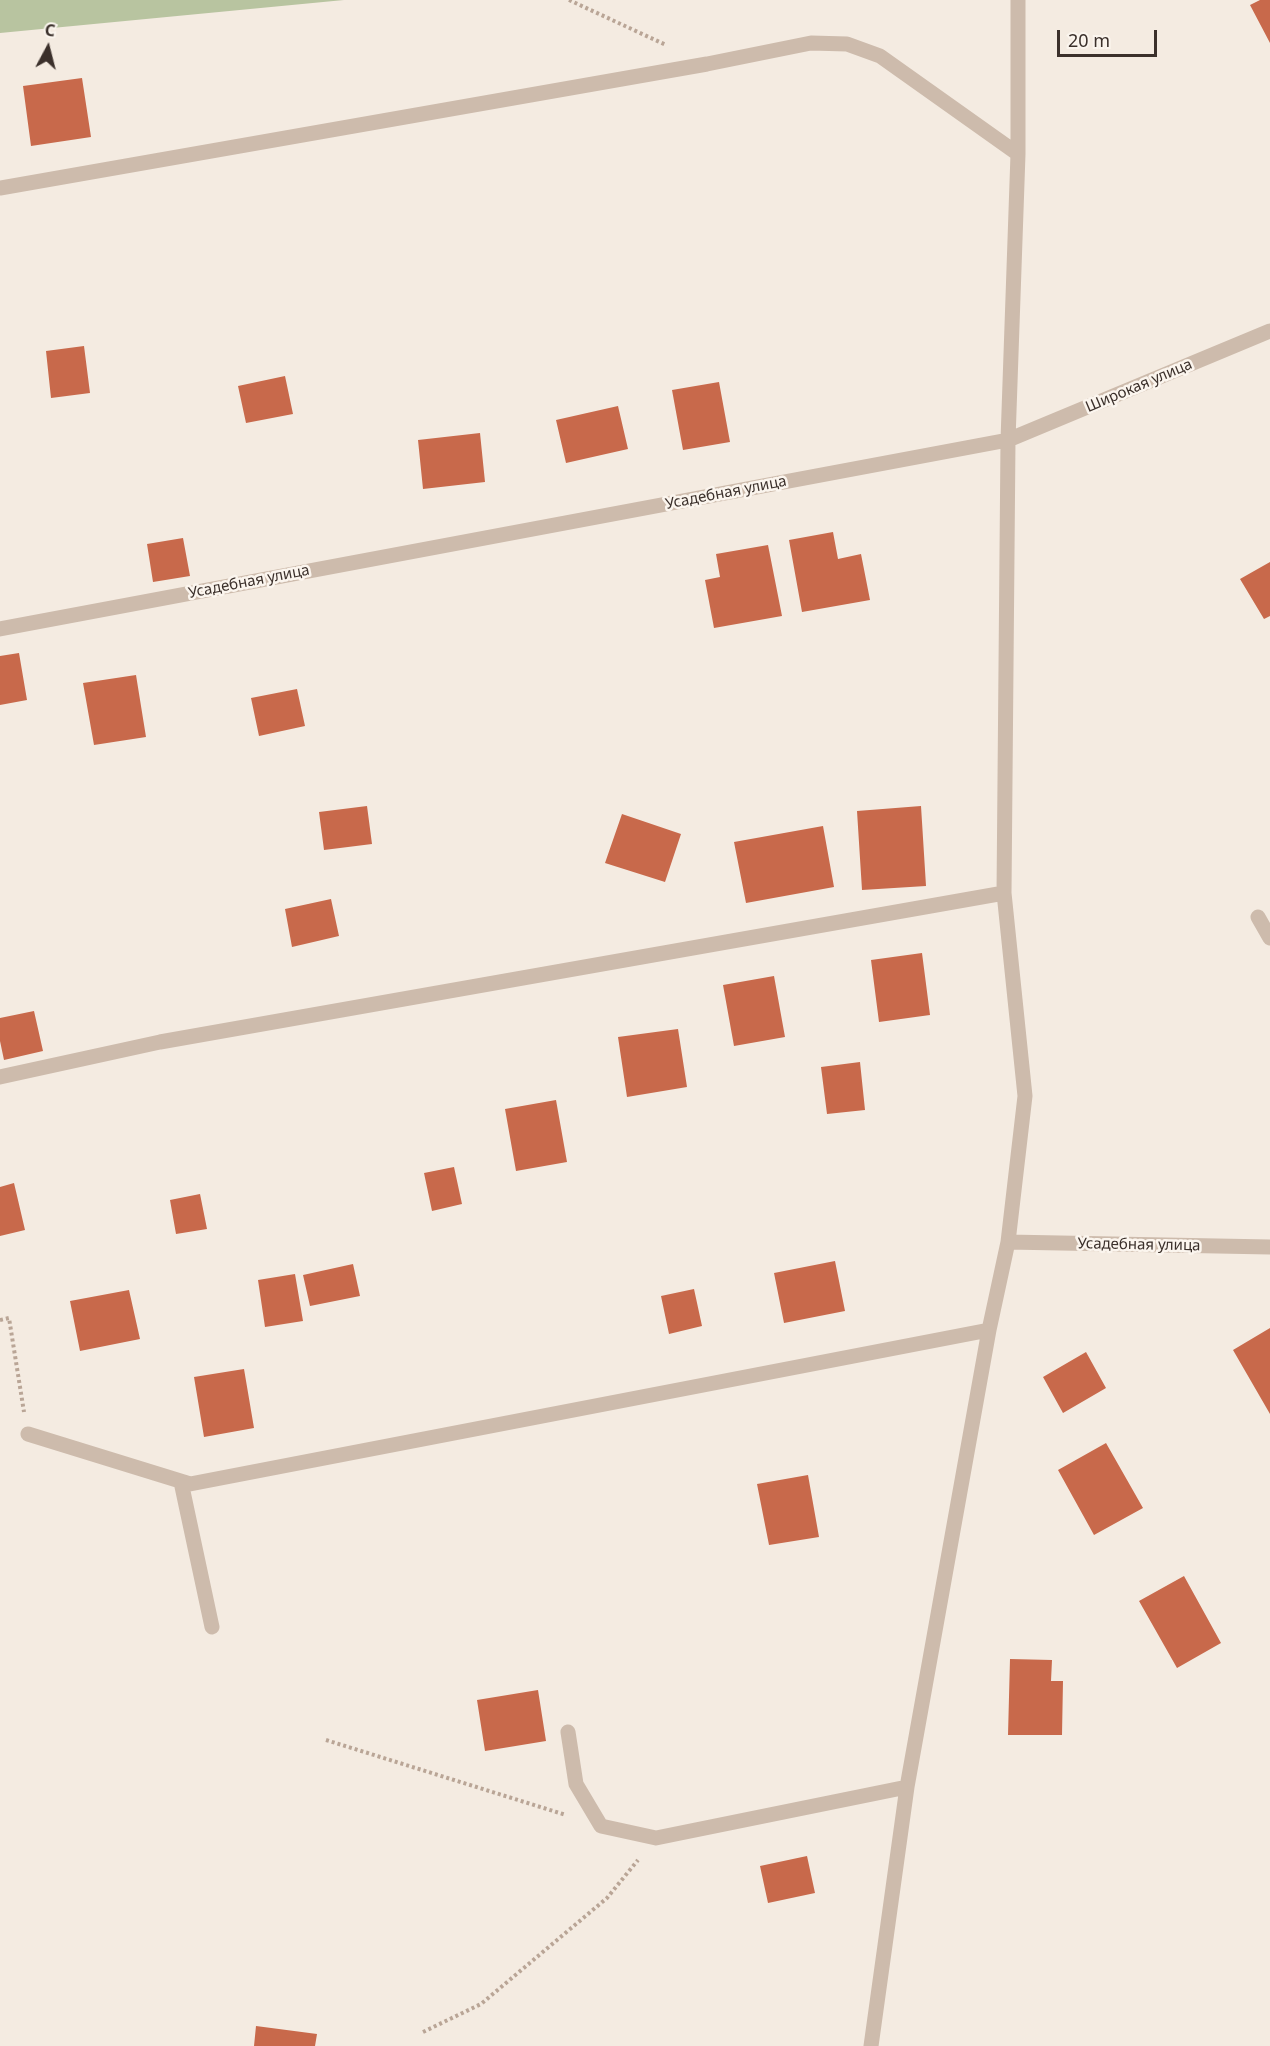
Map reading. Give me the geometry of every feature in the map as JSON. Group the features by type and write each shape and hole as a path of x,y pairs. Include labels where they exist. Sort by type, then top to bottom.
{"street":[{"path":"871,2046 907,1787 989,1330 1008,1242 1025,1096 1004,893 1008,440 1018,154 1018,0"},
{"path":"0,188 707,64 811,43 847,44 880,56 1018,154"},
{"name":"Широкая улица","path":"1008,440 1270,331"},
{"name":"Усадебная улица","path":"0,629 1008,440"},
{"path":"0,1077 160,1042 1004,893"},
{"path":"1258,917 1270,938"},
{"name":"Усадебная улица","path":"1008,1242 1270,1247"},
{"path":"27,1434 189,1484 989,1330"},
{"path":"181,1482 212,1627"},
{"path":"568,1732 576,1784 601,1826 656,1838 907,1787"}],"path":[{"path":"569,0 707,64"},
{"path":"0,1320 9,1318 27,1434"},
{"path":"326,1740 601,1826"},
{"path":"423,2032 481,2004 607,1898 656,1838"}],"green space":[{"path":"0,0 344,0 0,33"}],"building":[{"path":"1260,0 1270,0 1270,43 1250,5"},
{"path":"82,78 91,137 31,146 23,86"},
{"path":"84,346 90,393 51,398 46,351"},
{"path":"285,376 293,414 246,423 238,386"},
{"path":"719,382 730,442 683,450 672,390"},
{"path":"618,406 628,449 566,463 556,420"},
{"path":"480,433 485,482 423,489 418,440"},
{"path":"833,532 838,559 861,554 870,600 802,612 789,540"},
{"path":"183,538 190,576 153,582 147,544"},
{"path":"768,545 782,616 714,628 705,580 720,577 716,554"},
{"path":"1270,562 1270,616 1264,619 1240,579"},
{"path":"19,653 27,700 0,705 0,656"},
{"path":"136,675 146,737 94,745 83,683"},
{"path":"297,689 305,726 259,736 251,698"},
{"path":"367,806 372,844 324,850 319,812"},
{"path":"921,806 926,886 862,890 857,811"},
{"path":"622,814 681,834 665,882 605,863"},
{"path":"823,826 834,887 746,903 734,842"},
{"path":"331,899 339,936 292,947 285,909"},
{"path":"922,953 930,1015 879,1022 871,960"},
{"path":"774,976 785,1037 734,1046 723,985"},
{"path":"34,1011 43,1051 4,1060 0,1041 0,1018"},
{"path":"678,1029 687,1087 627,1097 618,1037"},
{"path":"860,1062 865,1110 827,1114 821,1067"},
{"path":"556,1100 567,1162 516,1171 505,1109"},
{"path":"454,1167 462,1204 432,1211 424,1173"},
{"path":"14,1183 25,1230 0,1236 0,1187"},
{"path":"200,1194 207,1229 176,1234 170,1200"},
{"path":"835,1261 845,1311 784,1323 774,1273"},
{"path":"353,1264 360,1296 310,1306 303,1275"},
{"path":"295,1274 303,1321 265,1327 258,1280"},
{"path":"694,1289 702,1326 669,1334 661,1296"},
{"path":"129,1290 140,1339 80,1351 70,1301"},
{"path":"1270,1328 1270,1414 1233,1350"},
{"path":"1086,1352 1106,1388 1063,1413 1043,1377"},
{"path":"244,1369 254,1428 204,1437 194,1377"},
{"path":"1106,1443 1143,1508 1094,1535 1058,1470"},
{"path":"808,1475 819,1537 769,1545 757,1484"},
{"path":"1184,1576 1221,1643 1177,1668 1139,1601"},
{"path":"1010,1659 1052,1660 1051,1681 1063,1681 1062,1735 1008,1735"},
{"path":"538,1690 546,1741 485,1751 477,1700"},
{"path":"807,1856 815,1893 768,1903 760,1866"},
{"path":"256,2026 317,2034 315,2046 254,2046"}]}
